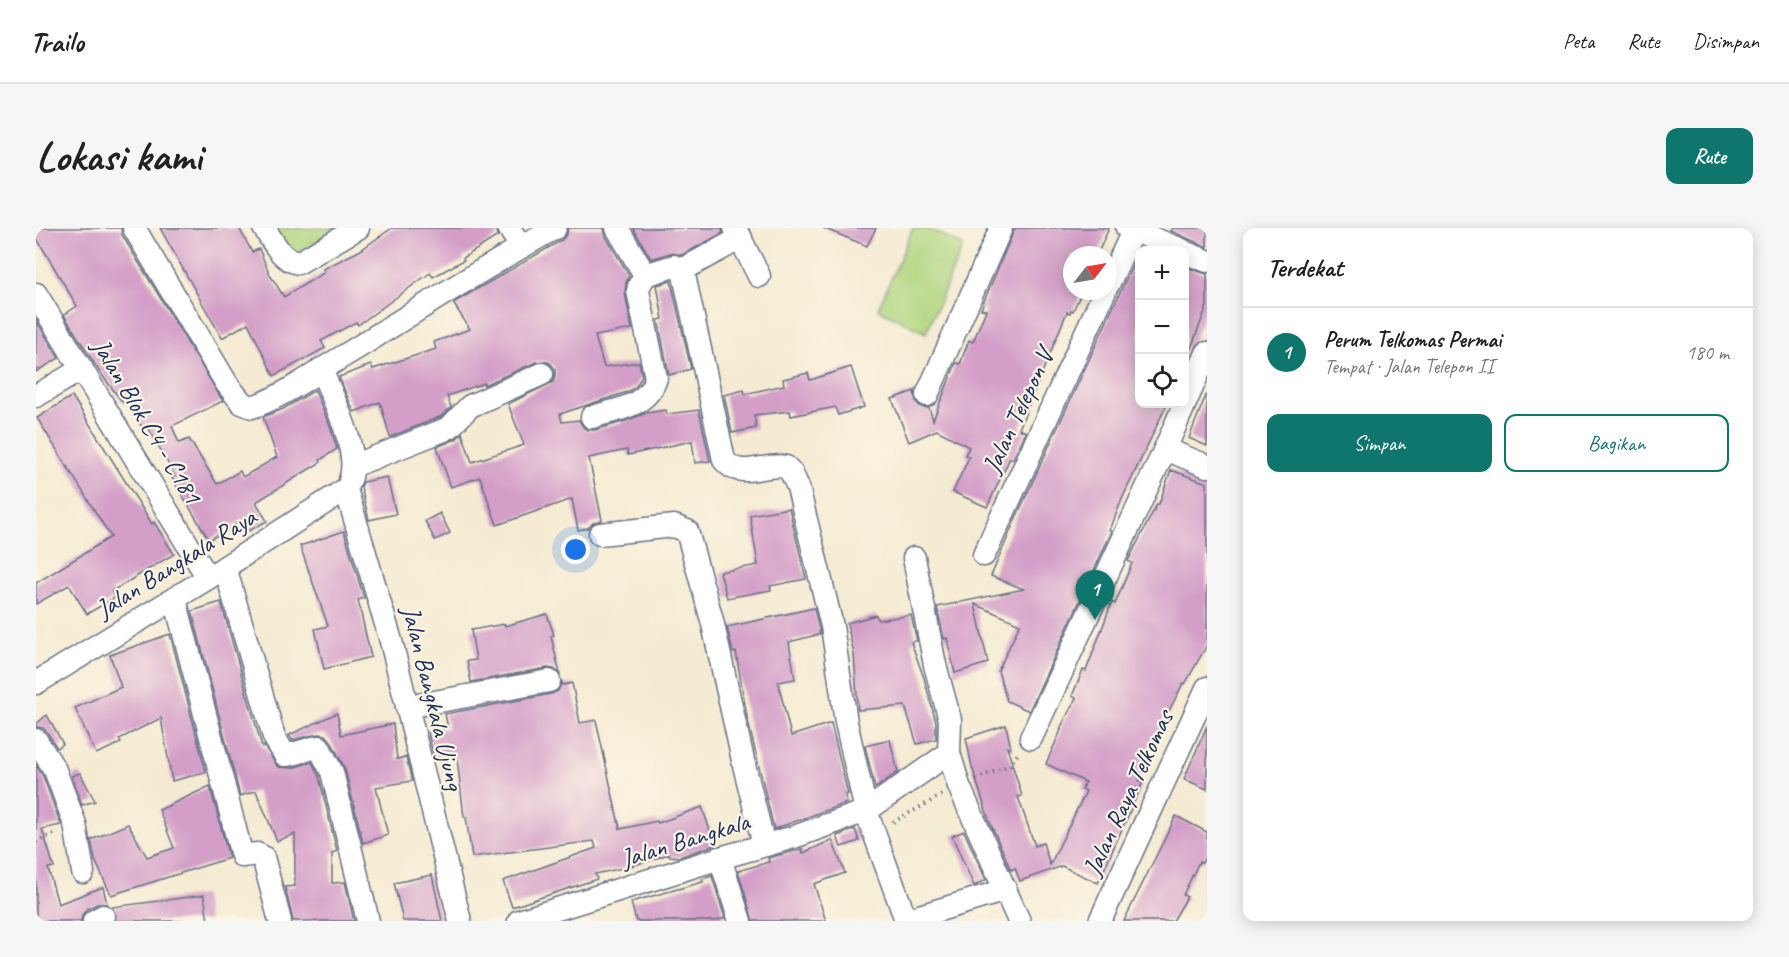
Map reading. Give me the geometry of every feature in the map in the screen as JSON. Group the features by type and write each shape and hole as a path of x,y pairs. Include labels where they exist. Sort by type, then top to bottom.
{"street":[{"path":"134,228 239,399 252,407 321,369 515,237 555,228"},
{"path":"264,228 283,256 290,262 298,263 358,228"},
{"path":"617,228 645,275"},
{"path":"927,395 1001,228"},
{"path":"1117,262 1130,229 1171,246"},
{"path":"682,270 738,233 759,276"},
{"path":"1189,254 1207,261"},
{"path":"592,417 640,402 652,390 656,378 638,291 640,282 645,275 674,266 682,270"},
{"path":"682,270 724,460 738,471 786,467 798,487 832,626 846,722 866,811 906,921 1006,890"},
{"name":"Jalan Blok C4 - C181","path":"36,294 82,369 217,573 279,748 285,756 296,755 310,748 319,747 332,772 368,921"},
{"name":"Jalan Telepon V","path":"984,555 1101,300"},
{"path":"1031,738 1207,353"},
{"path":"36,396 82,369"},
{"path":"321,369 345,429 353,466 346,489"},
{"path":"353,466 444,430 450,427 470,406 542,374"},
{"path":"1165,449 1207,466"},
{"name":"Jalan Bangkala Raya","path":"36,683 217,573 346,489"},
{"name":"Jalan Bangkala Ujung","path":"346,489 391,641 455,920"},
{"path":"600,534 674,526 687,531 712,620 764,846"},
{"path":"914,558 935,665 950,720 949,753 959,786 1018,921"},
{"path":"175,599 242,856 257,854 263,857 279,921"},
{"path":"407,707 549,681"},
{"name":"Jalan Raya Telkomas","path":"1100,921 1207,688"},
{"path":"36,740 56,770 75,824 83,872"},
{"name":"Jalan Bangkala","path":"519,921 764,846 866,811 949,753"},
{"path":"720,858 740,921"}],"green space":[{"path":"272,228 342,228 291,257"},
{"path":"913,228 927,228 963,246 926,333 878,309"}],"building":[{"path":"36,228 121,228 122,235 223,401 172,426 179,443 189,439 217,484 240,471 243,477 277,457 263,417 283,409 315,390 337,449 320,460 321,462 256,502 267,521 249,531 243,520 209,540 172,478 175,476 148,427 144,430 127,402 124,404 101,374 64,315 77,306 36,237"},
{"path":"160,228 239,228 252,252 259,249 270,275 284,297 325,272 323,269 359,251 392,228 496,228 498,236 463,258 464,260 433,277 430,273 358,325 356,322 321,341 325,348 274,376 248,323 222,338"},
{"path":"568,228 604,228 605,235 629,275 625,293 632,329 595,336 604,367 639,362 642,376 636,386 627,392 560,414 562,422 579,420 583,427 595,430 646,413 666,410 667,414 699,410 710,461 695,463 692,441 628,455 627,450 589,458 602,520 593,523 588,528 578,530 572,499 497,525 480,477 451,487 437,447 456,439 462,433 472,462 524,445 508,404 553,382 555,369 550,363 537,362 484,385 484,383 447,396 451,407 442,416 390,437 380,402 354,412 339,377 371,365 373,369 436,349 434,342 470,329 453,303 562,240"},
{"path":"633,228 722,228 723,233 682,255 670,253 651,259"},
{"path":"823,228 876,228 867,246"},
{"path":"1015,228 1109,228 1101,246 1063,246 1063,300 1078,300 1073,311 1067,312 1019,429 1026,432 1013,459 1010,458 987,507 953,492 969,457 965,455 969,447 937,430 909,442 892,399 914,391 916,402 921,407 929,408 933,420 956,363 960,364 969,340 973,342 986,310 981,309"},
{"path":"1173,228 1207,228 1207,247 1171,231"},
{"path":"1135,260 1135,408 1165,408 1122,499 1110,530 1112,531 1029,711 1007,701 998,671 1020,624 975,604 988,663 955,673 937,607 1024,589 991,576"},
{"path":"1189,268 1207,274 1207,306 1189,353"},
{"path":"671,281 691,369 669,375 658,320 663,319 657,285"},
{"path":"36,320 59,358 36,372"},
{"path":"851,367 864,407 838,415 835,407 791,416 790,411 754,415 756,428 732,433 724,395 744,390 745,394 784,385 783,379 808,373 810,380"},
{"path":"1207,395 1207,446 1189,438"},
{"path":"72,396 152,524 154,522 174,554 112,591 116,597 87,614 69,585 36,604 36,583 111,537 37,418"},
{"path":"1171,470 1207,483 1207,645 1185,684 1183,683 1150,750 1139,780 1143,782 1098,883 1062,866 1020,881 1015,868 1011,870 989,820 972,767 966,738 1006,725 1011,749 1007,747 1022,796 1018,797 1035,846 1043,843 1050,865 1086,791 1082,789 1085,782 1046,764 1076,698 1072,696 1083,670 1086,671 1112,602 1115,604 1132,563 1128,561 1159,504"},
{"path":"387,477 396,514 369,520 361,487 363,482"},
{"path":"789,508 806,579 770,586 771,590 727,598 720,572 758,565 750,515"},
{"path":"440,513 450,533 435,540 425,521"},
{"path":"344,531 364,598 358,600 371,657 324,669 315,629 328,626 300,546"},
{"path":"221,602 262,747 264,746 278,767 292,768 312,762 319,777 337,851 332,853 332,883 345,882 354,921 293,921 285,887 295,886 295,834 277,841 256,791 240,796 192,611"},
{"path":"814,608 820,634 789,642 795,679 778,682 791,736 831,723 848,794 845,795 847,803 774,829 747,717 736,652 733,653 727,627"},
{"path":"547,614 554,635 551,636 560,674 554,669 547,668 471,682 467,661 476,660 471,630 505,624 505,626"},
{"path":"876,615 878,620 911,615 917,641 911,642 936,722 936,739 917,744 905,706 858,710 854,654 847,623"},
{"path":"170,634 206,772 172,781 161,718 119,739 121,743 96,754 75,708 121,687 110,655"},
{"path":"562,682 563,685 572,683 580,723 596,720 620,829 657,821 658,823 702,807 715,845 679,857 669,854 628,867 595,874 597,879 512,907 503,881 596,848 594,841 472,857 466,817 464,817 457,758 434,758 428,733 448,728 445,714 551,694 558,691"},
{"path":"337,713 341,735 393,724 397,759 406,757 412,781 376,787 388,835 363,843 345,769 331,741 326,735 318,734 292,740 289,735"},
{"path":"47,715 63,744 57,748 43,728 36,727 36,724"},
{"path":"1207,726 1207,789 1184,779"},
{"path":"890,740 898,772 875,788 865,746"},
{"path":"36,765 43,776 61,825 42,829 54,867 48,868 58,904 103,887 107,904 97,904 87,909 81,921 36,921"},
{"path":"80,773 95,801 82,805 72,776"},
{"path":"210,786 229,858 111,895 95,860 91,840 128,824 147,857 174,848 159,810"},
{"path":"1176,816 1207,832 1207,853 1202,863 1199,862 1183,895 1187,897 1173,921 1124,921"},
{"path":"855,829 859,841 841,847 837,836"},
{"path":"964,831 986,880 974,886 952,836"},
{"path":"832,840 845,873 814,884 826,921 753,921 738,871 769,862 768,858 802,849 803,853"},
{"path":"432,875 442,921 403,921 394,883"},
{"path":"712,876 725,918 715,921 636,921 631,902 703,882 702,879"},
{"path":"204,895 208,921 115,921 116,916 112,907"}],"place":[{"name":"Perum Telkomas Permai","path":"1095,620"}]}
